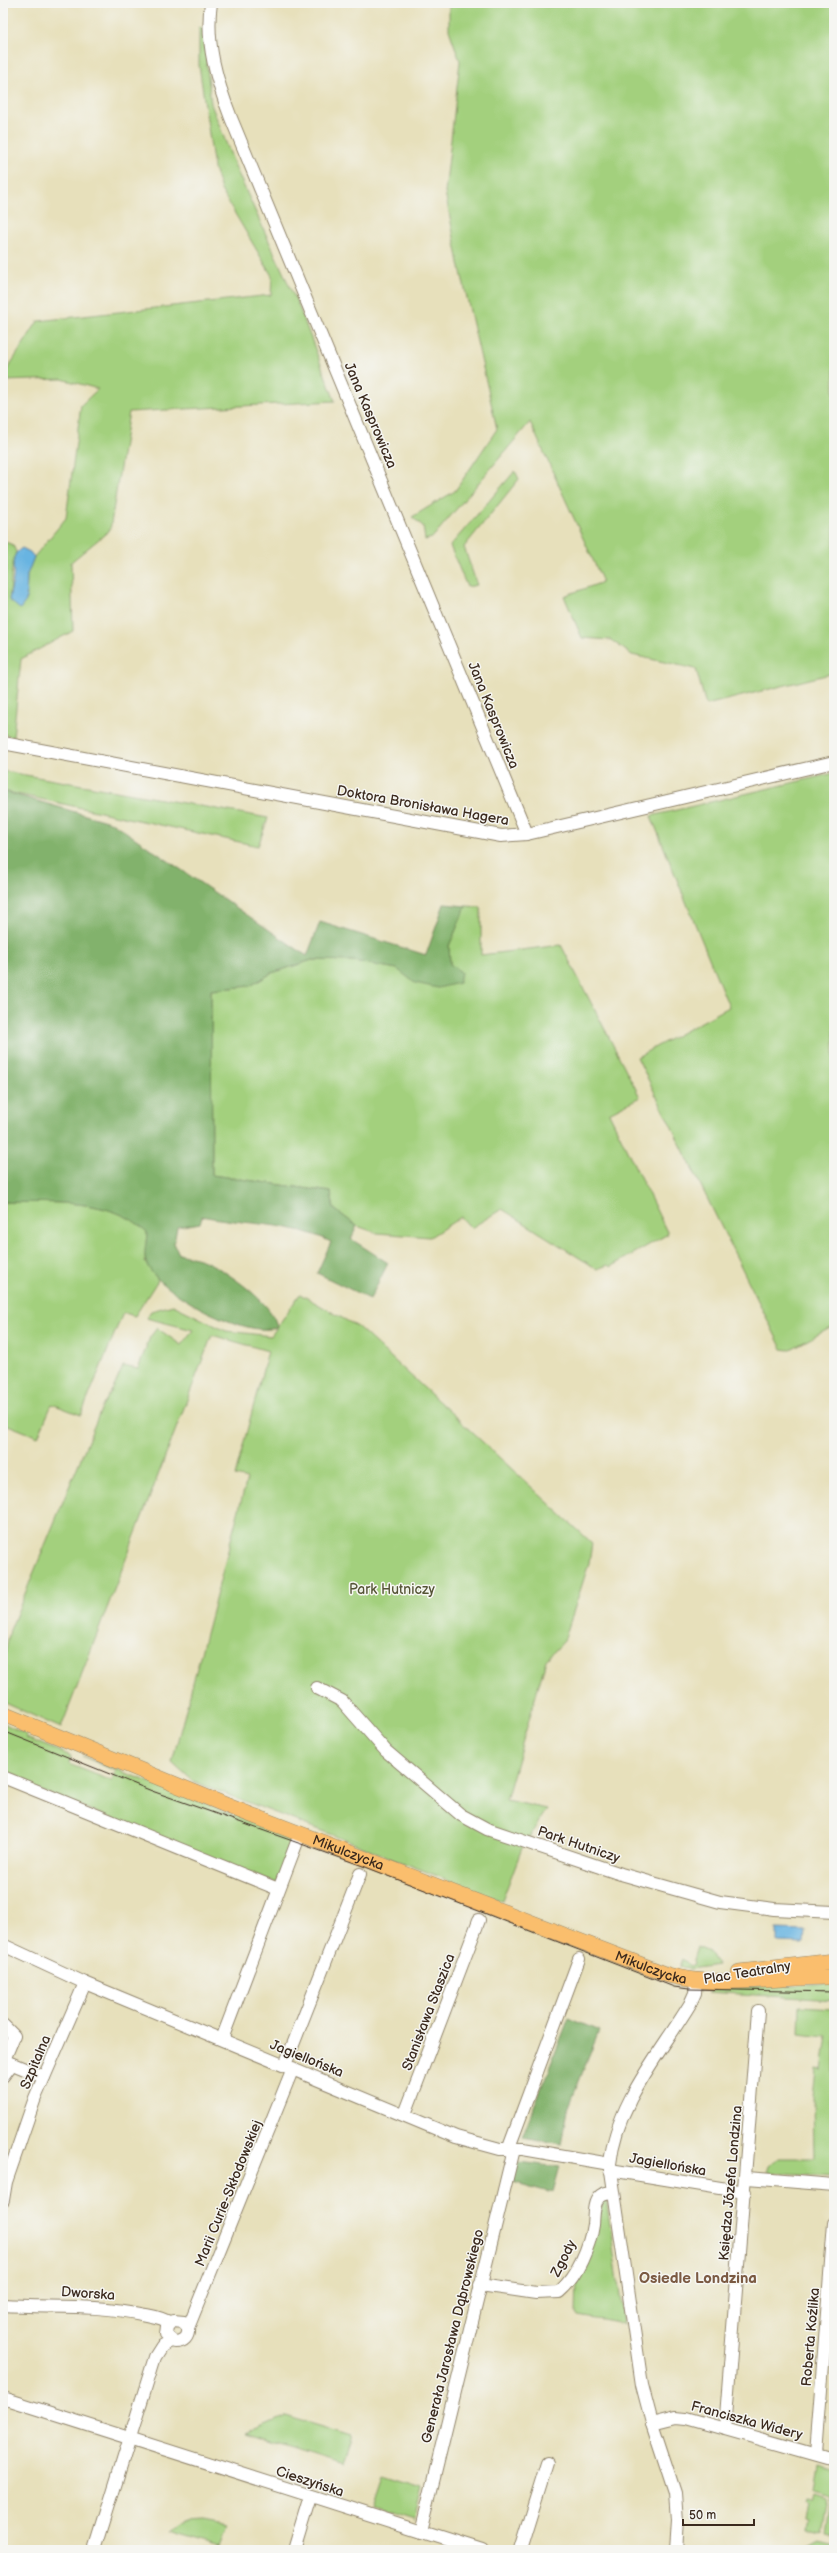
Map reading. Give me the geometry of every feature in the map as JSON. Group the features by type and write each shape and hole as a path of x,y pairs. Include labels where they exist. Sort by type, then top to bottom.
{"main road":[{"name":"Mikulczycka","path":"3,1714 168,1783 300,1834 668,1975 696,1980"},
{"name":"Plac Teatralny","path":"696,1980 768,1967 834,1961"},
{"name":"Plac Teatralny","path":"696,1980 834,1977"}],"street":[{"name":"Jana Kasprowicza","path":"211,3 211,49 223,97 526,834"},
{"name":"Doktora Bronisława Hagera","path":"3,743 501,836 526,834 834,762"},
{"name":"Park Hutniczy","path":"317,1688 342,1700 386,1751 461,1815 487,1829 628,1876 720,1902 774,1910 834,1912"},
{"path":"3,1777 278,1889"},
{"path":"222,2039 300,1834"},
{"name":"Marii Curie-Skłodowskiej","path":"95,2550 155,2357 162,2346 171,2341 175,2342 184,2340 189,2333 188,2328 289,2066 360,1874"},
{"name":"Stanisława Staszica","path":"405,2114 479,1920"},
{"name":"Jagiellońska","path":"3,1945 85,1983 405,2114 456,2137 511,2150 745,2192"},
{"name":"Generała Jarosława Dąbrowskiego","path":"421,2531 511,2150 579,1959"},
{"path":"675,2550 677,2520 675,2492 652,2423 640,2374 610,2167 614,2138 625,2110 690,2004 695,1992 696,1980"},
{"name":"Szpitalna","path":"3,2200 9,2175 44,2077 85,1983"},
{"name":"Księdza Józefa Londzina","path":"726,2429 758,2012"},
{"path":"3,2025 14,2036 3,2076"},
{"path":"6,2061 44,2077"},
{"path":"746,2178 834,2185"},
{"name":"Zgody","path":"480,2285 536,2292 559,2292 568,2282 584,2254 593,2225 598,2199 603,2194 613,2192"},
{"name":"Roberta Koźlika","path":"816,2454 834,2222"},
{"name":"Dworska","path":"3,2305 71,2306 120,2310 152,2316 170,2323"},
{"path":"171,2341 166,2334 170,2323 180,2320 188,2328"},
{"path":"3,2398 131,2438"},
{"name":"Franciszka Widery","path":"652,2423 681,2417 834,2460"},
{"name":"Cieszyńska","path":"131,2438 310,2497 481,2550"},
{"path":"520,2550 547,2463"},
{"path":"294,2550 310,2497"}],"green space":[{"path":"449,3 834,3 834,673 706,705 696,669 632,655 611,640 582,638 564,596 603,582 530,422 432,538 425,540 423,526 412,517 455,491 497,429 459,263 445,192 460,61 449,30"},
{"path":"199,27 203,29 211,104 237,171 299,307 335,401 129,412 110,530 71,562 73,631 21,659 13,737 3,734 3,541 13,545 16,552 12,569 9,600 26,601 27,575 34,557 66,518 81,405 98,389 62,379 3,381 3,376 38,321 271,295 272,276 221,190 214,168 199,65"},
{"path":"515,471 519,479 464,547 477,585 467,587 450,546"},
{"path":"3,771 268,818 258,846 3,791"},
{"path":"834,773 834,1326 789,1350 782,1349 637,1057 729,1007 651,816"},
{"path":"3,791 113,823 307,956 320,922 426,955 444,904 466,906 449,946 450,964 461,972 459,983 438,988 415,983 397,969 352,961 312,960 272,973 250,986 211,990 212,1175 331,1192 334,1209 357,1226 351,1239 388,1263 370,1299 317,1273 331,1242 316,1236 285,1227 202,1216 200,1223 177,1227 174,1243 179,1254 206,1261 239,1282 268,1309 274,1318 277,1327 264,1329 246,1327 204,1310 184,1299 166,1286 153,1273 146,1262 145,1251 147,1232 132,1220 116,1212 79,1204 3,1202"},
{"path":"466,906 481,907 481,955 561,945 640,1097 609,1113 668,1234 610,1267 608,1265 597,1269 502,1209 471,1228 461,1217 430,1237 377,1233 357,1226 334,1209 331,1192 212,1175 211,990 250,986 272,973 312,960 352,961 398,969 415,983 450,964 449,946"},
{"path":"3,1202 79,1204 116,1212 132,1220 147,1231 145,1262 158,1280 135,1316 123,1313 81,1415 52,1404 38,1437 3,1423"},
{"name":"Park Hutniczy","path":"300,1294 358,1327 592,1543 589,1563 564,1641 546,1660 506,1800 547,1809 522,1848 502,1901 193,1781 172,1762 247,1479 235,1476 268,1351 212,1335 61,1728 3,1702 3,1663 10,1630 102,1407 115,1385 123,1366 138,1369 150,1337 157,1328 181,1345 193,1330 146,1318 151,1311 173,1305 226,1331 271,1336"},
{"path":"3,1723 27,1735 26,1738 71,1756 69,1764 112,1781 116,1771 82,1756 292,1837 293,1843 277,1883 3,1776"},
{"path":"697,1947 709,1952 717,1965 689,1969 679,1968 682,1960 690,1966 694,1964 693,1960"},
{"path":"834,1983 834,2000 708,1992 715,1988"},
{"path":"800,2007 834,2009 834,2177 767,2173 769,2166 778,2158 814,2158 813,2097 816,2069 822,2070 827,2036 799,2033"},
{"path":"569,2018 599,2031 568,2109 562,2144 522,2137"},
{"path":"518,2162 559,2167 552,2193 513,2182"},
{"path":"606,2198 624,2324 578,2316 576,2313 577,2277 597,2230 603,2199"},
{"path":"286,2416 351,2436 342,2463 247,2433"},
{"path":"819,2465 834,2470 834,2498 815,2492"},
{"path":"383,2474 421,2486 413,2520 413,2517 373,2504"},
{"path":"815,2495 827,2499 821,2531 807,2528 809,2519 806,2518 809,2505 807,2504 808,2501 813,2502"},
{"path":"830,2499 834,2500 834,2534 825,2532"},
{"path":"202,2523 228,2528 220,2548 169,2533 186,2524"},
{"path":"817,2538 834,2542 834,2550 801,2550 802,2546"}],"water":[{"path":"22,548 30,552 34,557 27,575 26,601 20,609 9,600 13,580 14,558 18,551"},
{"path":"777,1930 805,1931 804,1943 777,1942"}],"tram line":[{"path":"3,1731 152,1791 363,1866 674,1987 689,1989 834,1992"}],"district":[{"name":"Osiedle Londzina","path":"698,2278"}]}
